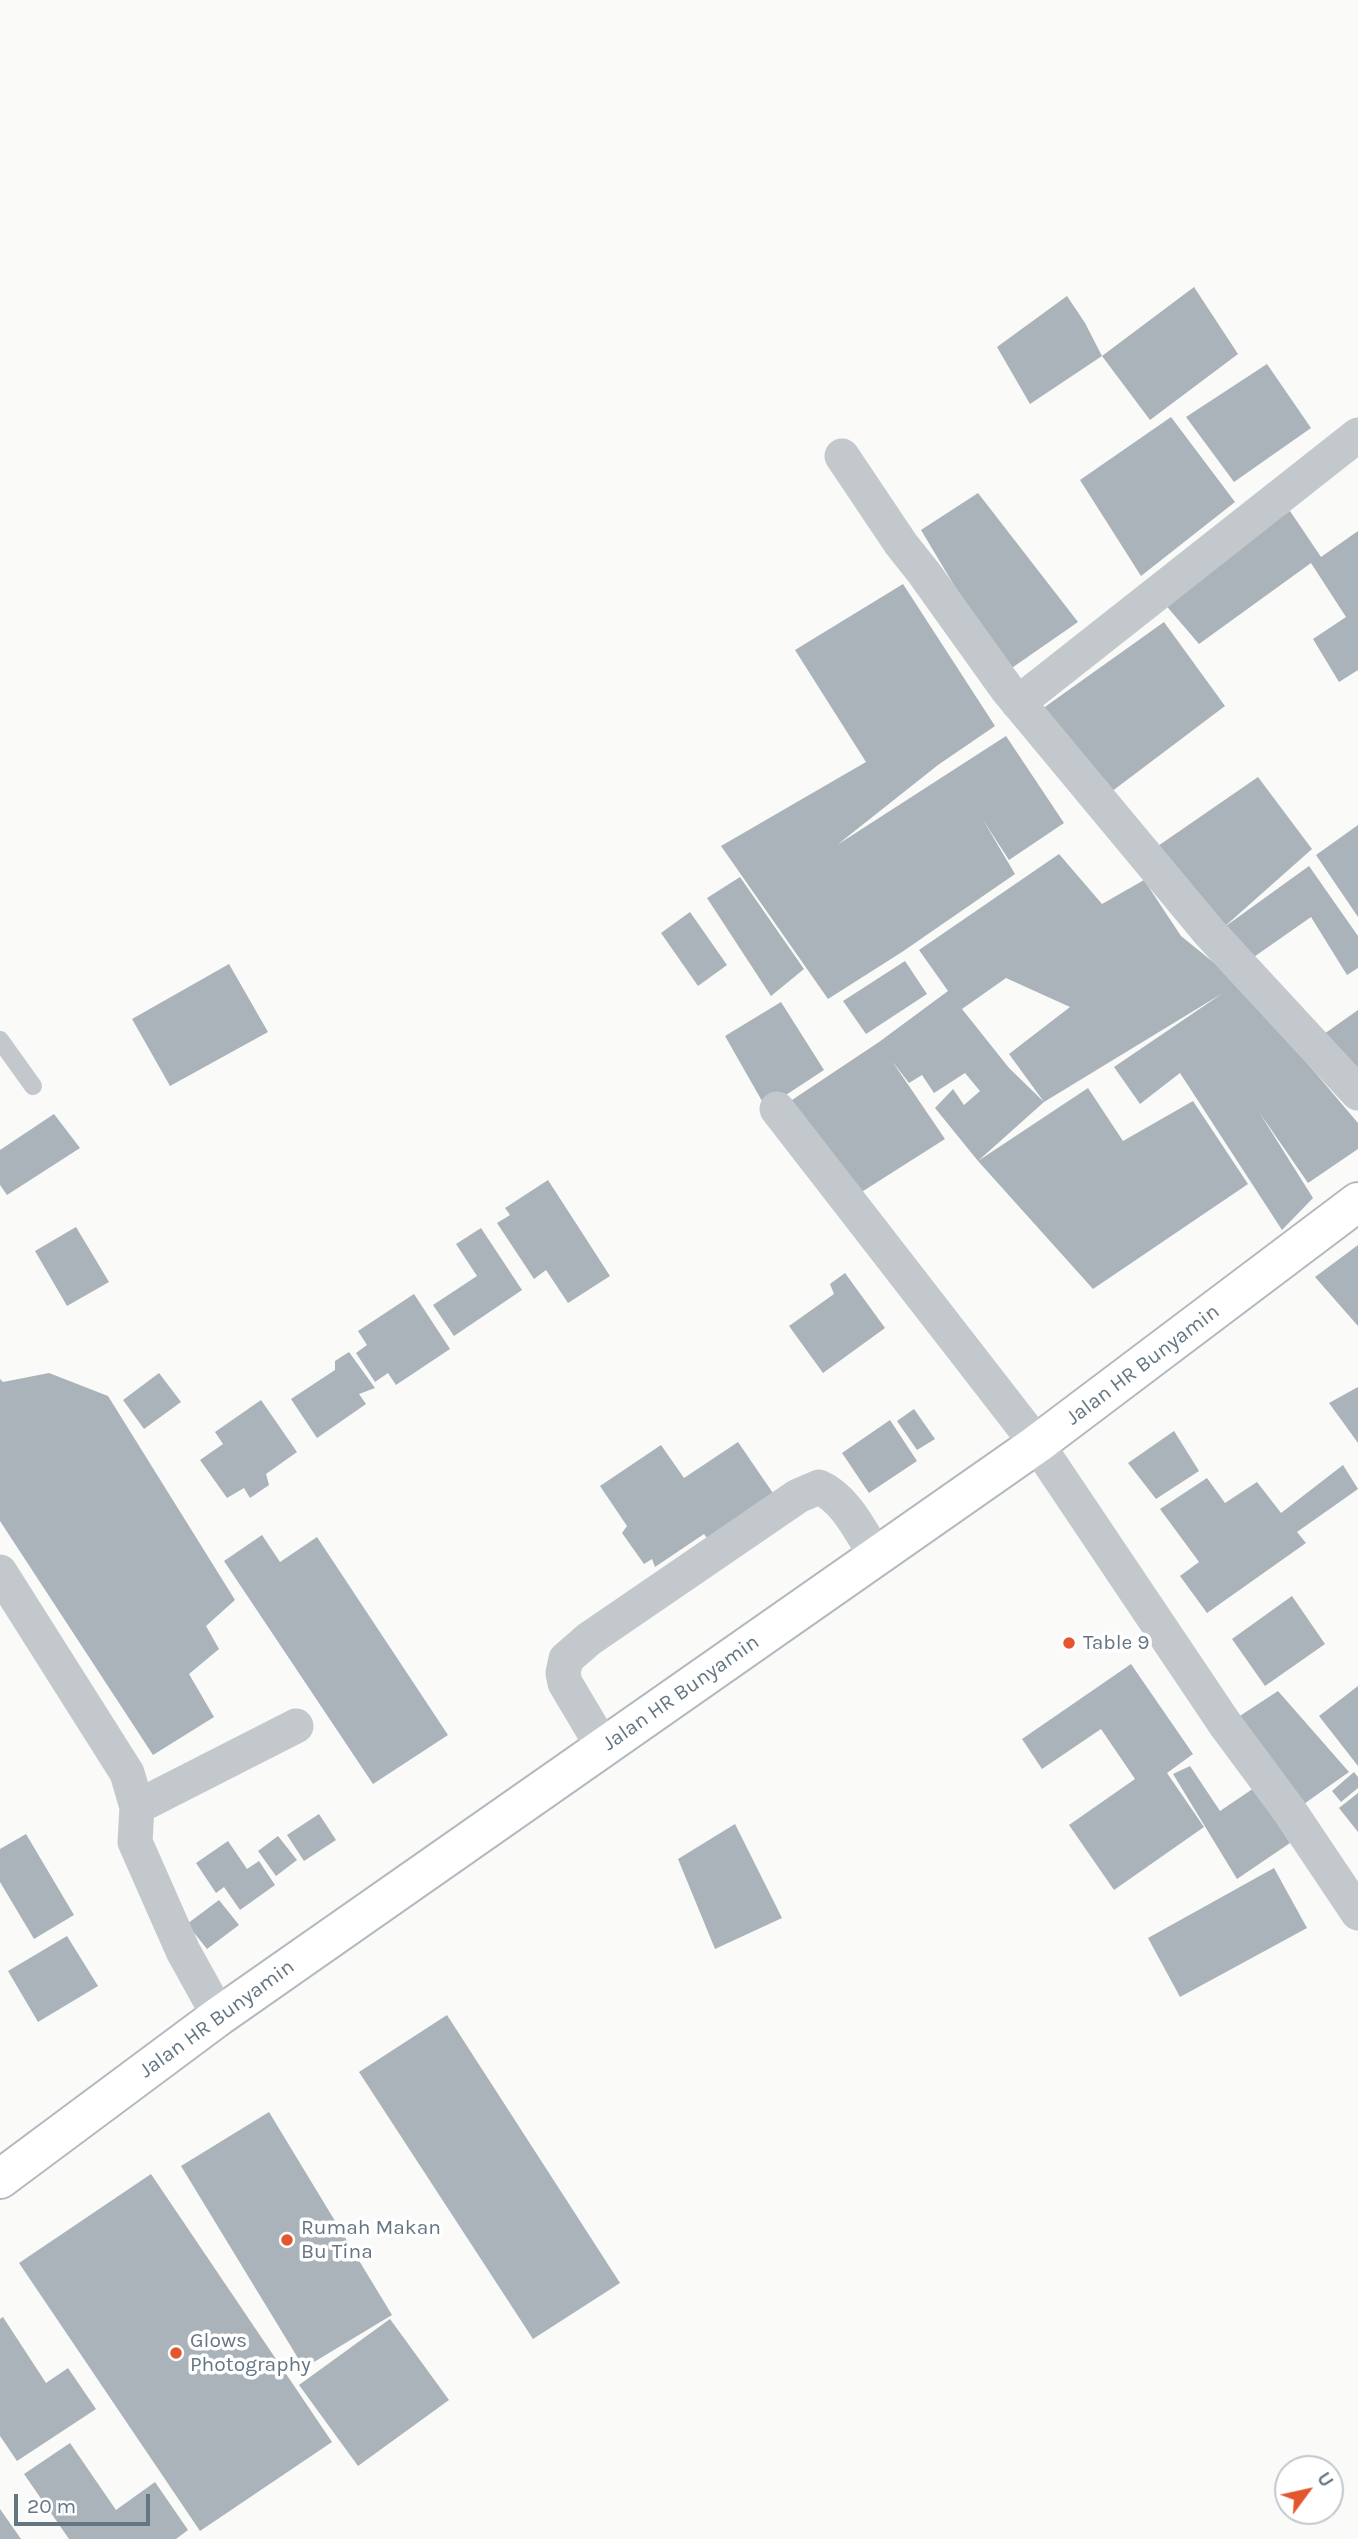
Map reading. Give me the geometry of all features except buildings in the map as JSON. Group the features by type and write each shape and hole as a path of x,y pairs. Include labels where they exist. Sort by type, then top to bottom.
{"main road":[{"name":"Jalan HR Bunyamin","path":"0,2179 219,2016 1037,1444 1358,1202"}],"street":[{"path":"1018,703 1358,435"},
{"path":"842,456 901,544 1018,703 1209,932 1358,1093"},
{"path":"778,1109 1037,1444 1225,1724 1291,1813 1358,1913"},
{"path":"603,1747 565,1683 563,1673 566,1659 589,1639 798,1496 819,1488 829,1492 847,1511 876,1556"},
{"path":"0,1572 127,1773 137,1807 135,1842 183,1951 219,2016"},
{"path":"137,1807 296,1726"}],"lane":[{"path":"0,1040 33,1086"}],"place":[{"name":"Table 9","path":"1069,1643"},
{"name":"Rumah Makan Bu Tina","path":"287,2240"},
{"name":"Glows Photography","path":"176,2353"}]}
